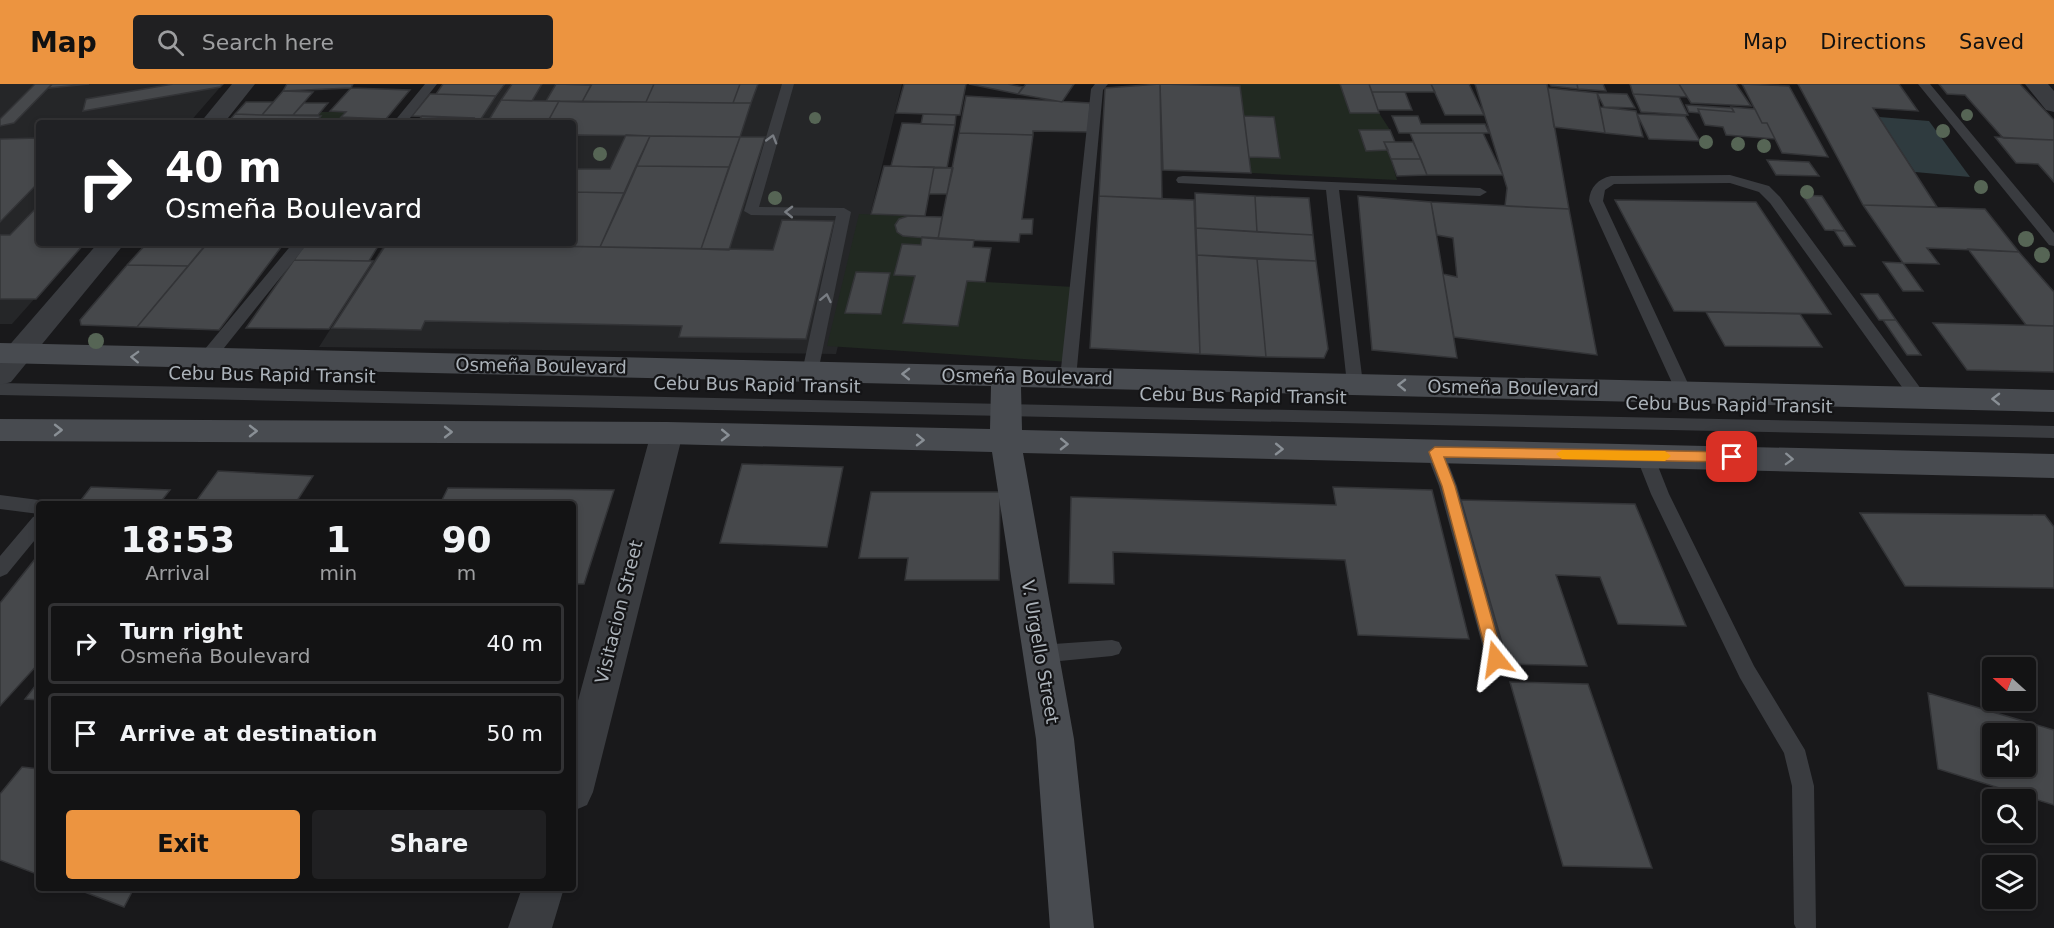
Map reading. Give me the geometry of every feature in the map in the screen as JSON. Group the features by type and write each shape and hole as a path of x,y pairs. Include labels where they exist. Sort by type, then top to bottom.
{"main road":[{"name":"Osmeña Boulevard","path":"10,353 2054,400"},
{"name":"V. Urgello Street","path":"1006,376 1006,426 1039,654 1054,738 1072,928"},
{"path":"3,433 667,433 1006,426 1435,452 2052,469"}],"street":[{"path":"214,120 244,84"},
{"path":"2036,84 2054,105"},
{"path":"0,375 10,353 109,246"},
{"name":"Visitacion Street","path":"576,780 667,433"},
{"path":"530,928 542,891"}],"lane":[{"path":"401,120 431,84"},
{"path":"788,84 751,211 844,212 810,372"},
{"path":"1068,378 1097,89 1102,84"},
{"path":"1924,84 2054,242"},
{"path":"1684,392 1596,201 1596,192 1600,185 1611,180 1730,179 1764,189 1797,229 1918,398"},
{"path":"1183,180 1480,192"},
{"path":"1332,186 1355,384"},
{"path":"206,359 299,246"},
{"name":"Cebu Bus Rapid Transit","path":"0,389 1006,426 2054,432"},
{"path":"1435,452 1448,486 1496,659"},
{"path":"1645,456 1660,494 1747,672 1794,750 1803,786 1806,924"},
{"path":"0,502 36,507"},
{"path":"0,569 36,526"},
{"path":"1039,654 1112,648"}],"shaded area":[{"path":"0,84 223,84 192,120 36,120 36,246 81,246 12,324 0,324"},
{"path":"506,84 902,84 836,354 319,347 383,246 576,246 576,120 479,120"},
{"path":"1180,84 1340,84 1350,113 1379,113 1390,130 1359,130 1366,150 1388,150 1397,180 1251,173 1249,157 1280,158 1274,117 1244,116 1240,86"},
{"path":"321,112 346,112 342,117 386,119 317,120 320,116 318,115"},
{"path":"1879,117 1929,121 1970,177 1915,172"},
{"path":"859,214 908,216 899,219 895,225 897,232 903,236 922,237 921,245 902,244 894,275 915,276 904,323 958,326 967,281 1074,287 1070,362 827,346"}],"building":[{"path":"35,84 52,84 14,123 0,126 0,119"},
{"path":"52,84 89,84 49,88"},
{"path":"173,84 223,84 220,87 83,111 86,99"},
{"path":"287,84 353,84 351,88 283,91"},
{"path":"443,84 505,84 496,96 436,94"},
{"path":"512,84 542,84 532,101 501,100"},
{"path":"556,84 591,85 582,102 546,101"},
{"path":"592,84 654,84 646,102 582,102"},
{"path":"654,84 740,84 733,103 646,102"},
{"path":"740,84 758,84 751,103 733,103"},
{"path":"904,84 966,84 960,115 896,113"},
{"path":"969,84 1008,84 1023,87 1018,94"},
{"path":"1026,84 1074,84 1062,102 1018,94"},
{"path":"1160,84 1240,86 1251,173 1163,170"},
{"path":"1160,84 1162,199 1099,196 1105,88"},
{"path":"1340,84 1369,84 1379,113 1350,113"},
{"path":"1369,84 1431,84 1435,92 1372,92"},
{"path":"1431,84 1469,84 1484,115 1445,115"},
{"path":"1475,84 1547,84 1569,209 1505,206 1507,188"},
{"path":"1550,84 1577,84 1578,89 1551,86"},
{"path":"1577,84 1603,84 1606,91 1578,89"},
{"path":"1630,84 1679,84 1687,97 1633,94"},
{"path":"1679,84 1736,84 1751,106 1691,103"},
{"path":"1742,84 1789,86 1828,157 1782,153 1767,123 1762,123"},
{"path":"1798,84 1899,84 1918,111 1873,108 1937,207 1863,205"},
{"path":"1939,84 2020,84 2054,120 2054,140 2003,138 1965,95 1947,94"},
{"path":"351,88 410,90 386,119 341,117 346,112 330,111"},
{"path":"1548,88 1597,93 1605,133 1554,127"},
{"path":"283,91 313,92 293,115 262,115"},
{"path":"1372,92 1405,92 1412,110 1378,110"},
{"path":"1597,93 1627,94 1635,108 1604,107"},
{"path":"430,94 496,96 481,119 412,116"},
{"path":"1633,94 1679,97 1688,115 1641,112"},
{"path":"966,96 1090,103 1089,132 1033,131 1033,135 959,133"},
{"path":"501,100 559,101 549,120 489,120"},
{"path":"559,101 751,103 740,137 577,135 576,137 576,120 549,120"},
{"path":"246,102 273,102 262,115 235,114"},
{"path":"304,103 328,103 318,115 293,115"},
{"path":"1686,105 1732,108 1734,112 1698,109 1699,113 1689,112"},
{"path":"1600,107 1636,111 1643,137 1605,133"},
{"path":"1731,107 1755,109 1762,123 1767,123 1775,139 1726,135 1723,127 1705,125 1698,109 1734,112"},
{"path":"235,114 321,116 318,120 230,120"},
{"path":"923,114 956,115 955,125 921,124"},
{"path":"1637,114 1685,116 1700,141 1649,139"},
{"path":"422,116 474,118 473,120 419,120"},
{"path":"1244,116 1274,117 1280,158 1249,157"},
{"path":"1392,116 1418,116 1421,124 1485,124 1489,133 1399,133"},
{"path":"902,123 955,125 947,168 891,166"},
{"path":"1359,130 1390,130 1395,142 1384,142 1388,150 1366,151"},
{"path":"959,133 1033,135 1022,219 1033,219 1032,234 1020,234 1019,242 938,239"},
{"path":"1410,133 1483,133 1503,175 1427,175"},
{"path":"626,135 650,136 625,193 576,192 576,169 610,169"},
{"path":"650,136 740,137 729,167 636,166"},
{"path":"740,137 765,137 729,250 701,249"},
{"path":"1995,137 2054,140 2054,182 2038,164 2016,163"},
{"path":"36,138 36,185 0,222 0,139"},
{"path":"1384,142 1413,142 1421,159 1391,159"},
{"path":"1391,159 1421,159 1427,175 1397,176"},
{"path":"1767,160 1809,162 1819,176 1776,175"},
{"path":"636,166 729,167 701,249 600,247"},
{"path":"884,166 934,167 925,216 871,214"},
{"path":"934,167 953,168 947,194 929,194"},
{"path":"576,192 625,193 600,247 537,246 576,246"},
{"path":"1195,193 1255,196 1257,232 1196,228"},
{"path":"1802,195 1822,196 1845,231 1825,230"},
{"path":"1099,196 1194,200 1200,354 1090,348"},
{"path":"1255,196 1309,198 1313,235 1257,232"},
{"path":"1358,196 1431,202 1457,358 1372,350"},
{"path":"1615,200 1756,202 1831,314 1674,311"},
{"path":"1431,202 1569,209 1597,355 1454,337 1443,274 1457,277 1453,238 1437,235"},
{"path":"1863,205 1985,209 2019,252 1927,248 1939,264 1903,263"},
{"path":"36,208 36,246 82,246 36,299 0,299 0,235 10,235"},
{"path":"908,216 942,217 938,239 903,236 897,232 895,225 899,219"},
{"path":"782,220 834,221 806,339 679,337 682,326 425,321 421,330 332,328 385,246 773,250"},
{"path":"1196,228 1313,235 1316,261 1197,255"},
{"path":"1834,230 1845,231 1855,246 1844,246"},
{"path":"922,237 974,240 973,247 991,248 985,282 967,281 958,326 903,323 915,276 894,275 902,244 921,245"},
{"path":"144,246 205,246 188,266 127,265"},
{"path":"205,246 282,246 219,330 137,327"},
{"path":"304,246 378,246 369,261 294,260"},
{"path":"1968,249 2019,252 2054,292 2054,326 2026,325"},
{"path":"1197,255 1257,259 1266,357 1200,354"},
{"path":"1257,259 1316,261 1328,349 1324,358 1266,357"},
{"path":"294,260 373,261 329,329 246,328"},
{"path":"1883,262 1903,263 1923,291 1903,291"},
{"path":"127,265 188,266 137,327 81,325 80,320"},
{"path":"856,272 890,273 881,314 845,313"},
{"path":"1861,294 1878,294 1896,320 1879,320"},
{"path":"1706,312 1800,314 1822,347 1725,346"},
{"path":"1883,320 1896,320 1921,355 1907,355"},
{"path":"1933,323 2054,326 2054,372 1967,370"},
{"path":"742,464 843,467 827,547 720,543"},
{"path":"218,471 313,476 297,501 196,501"},
{"path":"91,487 170,490 161,501 80,501"},
{"path":"1333,487 1432,490 1469,639 1358,635 1345,560 1113,552 1114,584 1069,583 1071,497 1336,505"},
{"path":"448,488 614,490 584,584 576,584 576,501 442,501"},
{"path":"871,492 1000,492 999,580 905,580 908,558 859,558"},
{"path":"1461,500 1635,504 1686,626 1618,624 1600,577 1556,575 1587,666 1508,664"},
{"path":"1860,513 2045,515 2054,527 2054,588 1905,586"},
{"path":"36,558 36,666 0,706 0,603"},
{"path":"1510,682 1588,684 1652,868 1563,866"},
{"path":"36,685 36,700 25,699"},
{"path":"1928,693 1982,709 1982,711 2030,723 1982,723 1982,777 2036,777 2036,725 2054,730 2054,805 2036,799 2036,789 2002,789 1938,769"},
{"path":"22,767 36,769 36,874 0,860 0,794"},
{"path":"82,891 132,891 124,907"}],"slow traffic":[{"path":"1562,454 1665,456"}],"route":[{"path":"1496,659 1448,486 1435,452 1732,457"}]}
